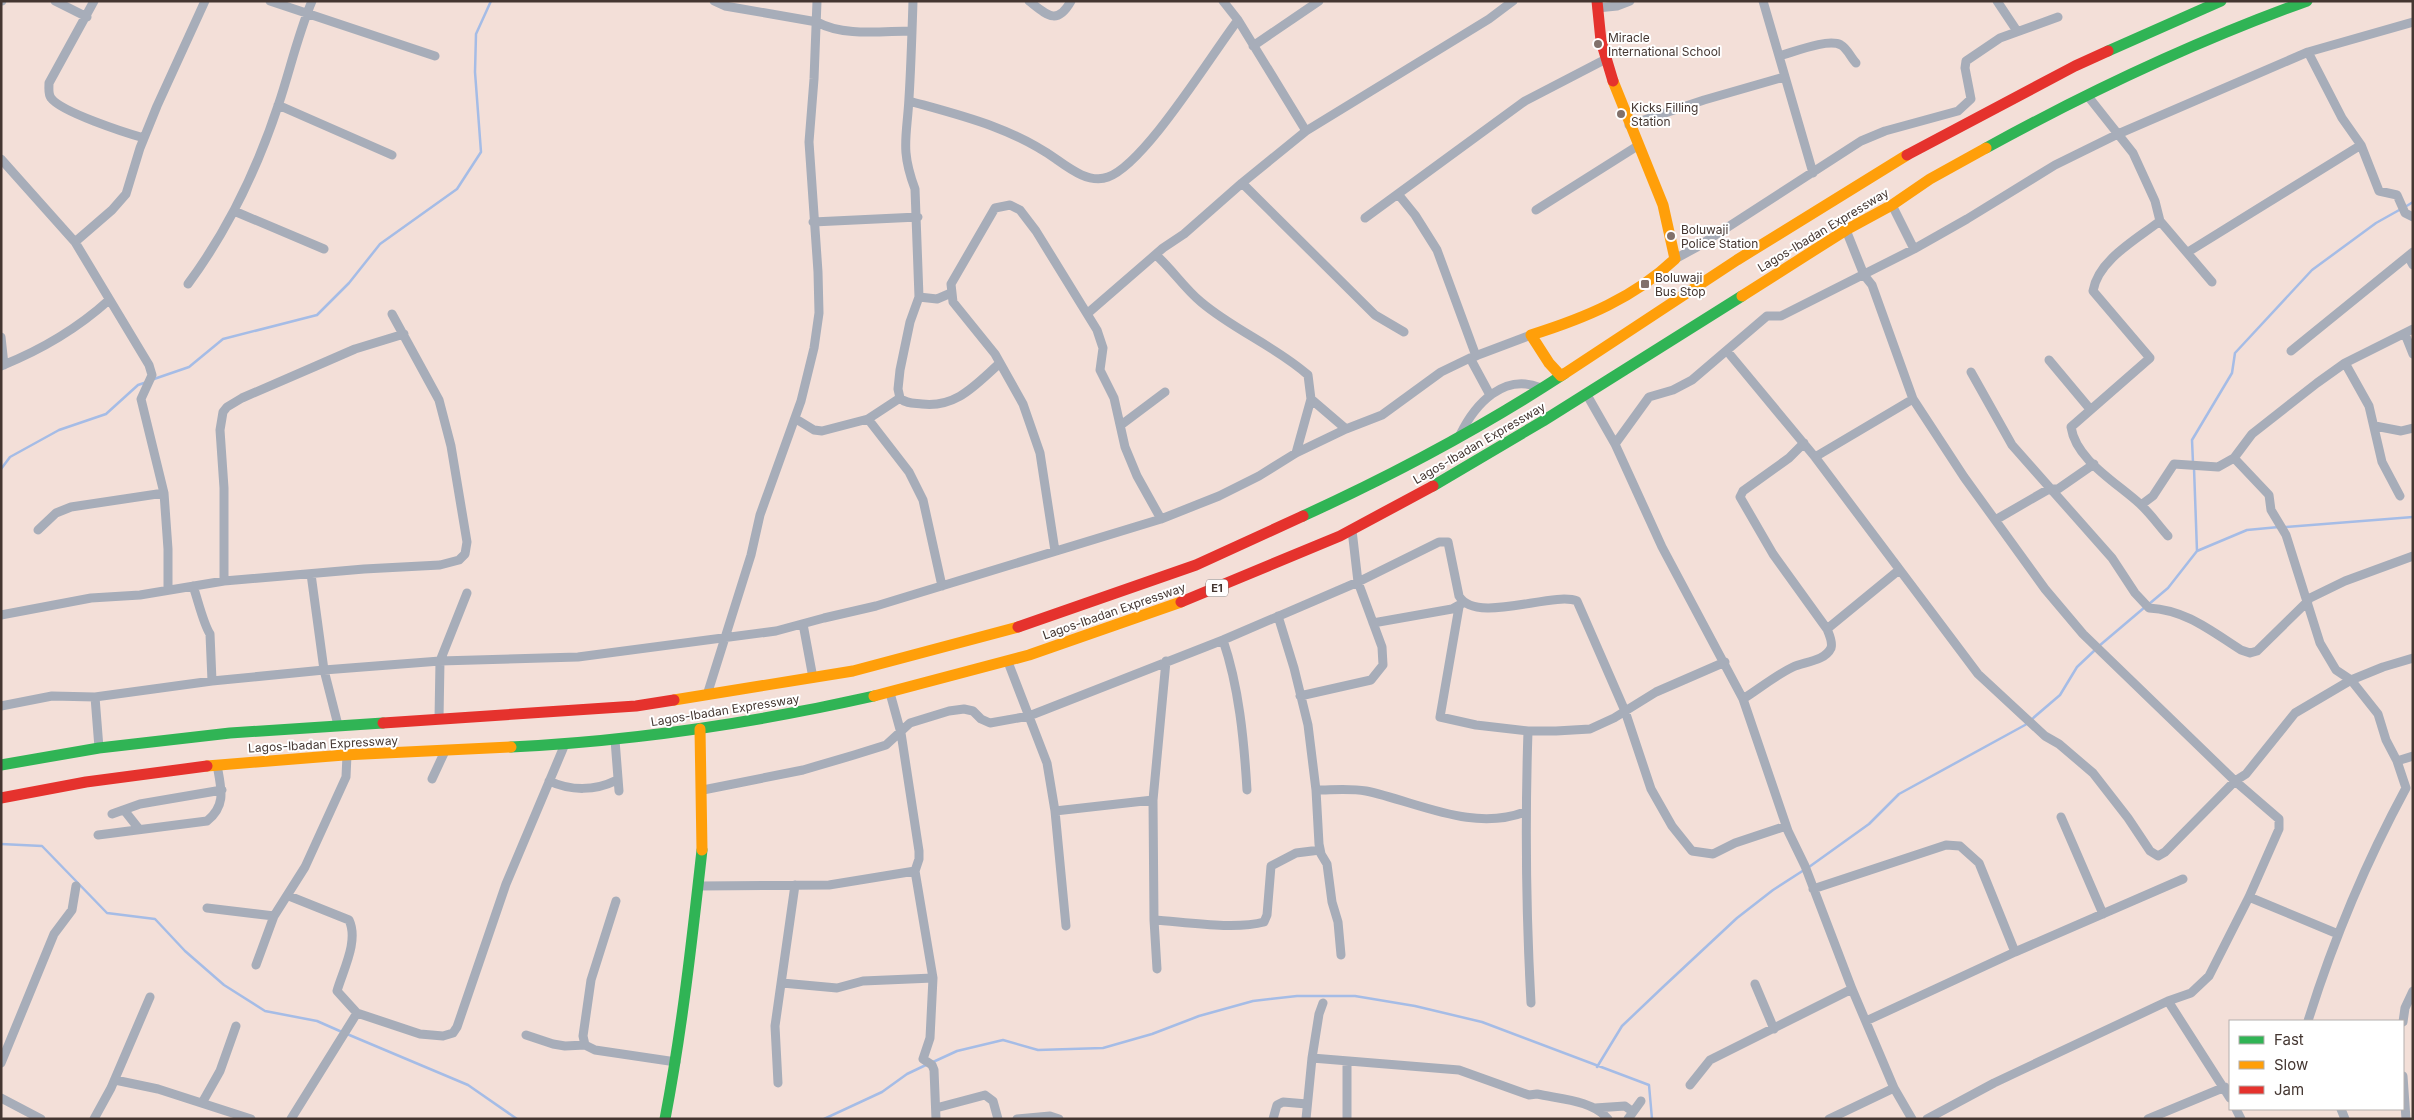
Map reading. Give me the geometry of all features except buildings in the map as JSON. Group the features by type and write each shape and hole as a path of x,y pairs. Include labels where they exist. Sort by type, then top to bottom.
{"main road":[{"name":"Lagos-Ibadan Expressway","path":"1,765 100,748 230,733 636,706 853,671 1014,629 1196,565 1365,488 1459,438 1541,388 1737,260 1909,154 2074,66 2221,1"},
{"name":"Lagos-Ibadan Expressway","path":"1,798 114,777 216,765 347,755 565,744 700,730 890,693 1008,662 1144,618 1352,530 1509,444 1846,230 1892,205 1928,180 2087,95 2195,46 2307,1"},
{"path":"1560,376 1549,364 1531,335 1572,323 1615,303 1656,278 1676,259 1671,227 1601,46 1597,4"},
{"path":"665,1119 676,1062 703,842 700,730"}],"street":[{"path":"55,1 87,18"},
{"path":"94,1 87,18 49,83 48,94 52,100 70,110 144,138"},
{"path":"75,242 122,201 144,138 205,1"},
{"path":"270,1 435,56"},
{"path":"188,284 203,264 234,211 278,105 306,14 312,1"},
{"path":"714,1 725,6 817,22 827,28 912,31"},
{"path":"707,695 723,639 751,555 766,497 796,419 814,348 819,313 809,142 817,1"},
{"path":"900,398 900,370 910,322 919,297 918,217 915,188 909,172 904,146 909,101 913,1"},
{"path":"1029,1 1049,15 1057,17 1065,13 1071,1"},
{"path":"1223,1 1238,20 1306,131"},
{"path":"1253,46 1319,1"},
{"path":"1088,313 1306,131 1489,19 1513,1"},
{"path":"1597,4 1618,6 1630,1"},
{"path":"1764,1 1812,173"},
{"path":"1997,1 2018,31"},
{"path":"1676,259 1706,242 1861,141 1885,131 1958,112 1971,99 1965,68 1966,61 2000,38 2058,17"},
{"path":"909,101 1005,129 1058,160 1068,169 1095,178 1107,178 1134,158 1163,124 1238,20"},
{"path":"1615,444 1649,397 1673,390 1692,380 1767,316 1781,316 1864,275 1967,219 2055,165 2118,134 2308,52 2413,22"},
{"path":"1779,56 1812,48 1827,41 1842,45 1856,63"},
{"path":"2308,52 2342,118 2361,145 2379,190 2397,195 2405,212 2413,217"},
{"path":"1365,218 1525,101 1606,59"},
{"path":"1630,125 1704,100 1784,77"},
{"path":"2087,95 2132,153 2155,201 2160,221 2212,282"},
{"path":"278,105 392,155"},
{"path":"1536,210 1639,144"},
{"path":"2188,252 2238,224 2288,188 2309,179 2361,145"},
{"path":"1,159 75,242 149,365 152,375 141,399 164,493 168,549 168,589"},
{"path":"1242,183 1375,315 1404,332"},
{"path":"1398,194 1415,215 1437,250 1473,357 1490,395"},
{"path":"1055,551 1040,453 1023,404 1000,363 952,302 951,284 995,208 1010,205 1020,210 1036,231 1088,313 1097,330 1103,348 1100,370 1114,398 1126,447 1137,476 1161,519"},
{"path":"1892,205 1914,249"},
{"path":"234,211 324,249"},
{"path":"813,222 918,217"},
{"path":"2160,221 2103,268 2095,280 2093,291 2150,358 2071,426 2073,440 2094,464 2142,505 2168,536"},
{"path":"1846,230 1864,275 1872,285 1913,399 1964,477 2045,589 2083,634 2235,781 2279,819 2279,829 2249,897 2209,976 2191,993 1994,1083 1927,1119"},
{"path":"2291,351 2410,254 2413,265"},
{"path":"1156,255 1170,267 1199,301 1233,326 1275,351 1308,375 1311,399 1296,453"},
{"path":"919,297 937,298 952,293"},
{"path":"1,337 2,366 78,326 109,300"},
{"path":"1,615 51,604 91,598 140,595 224,581 440,565 459,560 465,554 466,542 456,470 439,400 392,314"},
{"path":"2142,505 2152,496 2174,464 2218,467 2234,458 2252,434 2346,363 2409,331 2413,354"},
{"path":"224,581 224,488 220,430 223,412 227,407 242,398 316,366 355,350 404,334"},
{"path":"1,706 52,696 95,697 212,681 324,670 440,661 578,657 673,643 723,639 776,631 876,606 1161,519 1219,496 1259,476 1296,453 1346,429 1382,415 1441,372 1473,357 1531,335"},
{"path":"1727,351 1804,443 1978,674 2045,736 2059,744 2094,773 2150,851 2158,856 2165,852 2235,781 2246,774 2295,713 2351,680 2383,666 2413,658"},
{"path":"2049,360 2090,409"},
{"path":"900,398 905,402 926,404 958,399 1000,363"},
{"path":"2346,363 2369,406 2382,462 2400,496"},
{"path":"1971,372 2012,445 2112,558 2135,593 2149,608 2168,609 2190,617 2241,650 2250,653 2257,651 2308,600 2345,581 2413,556"},
{"path":"1459,438 1473,413 1490,395 1515,384 1530,383 1541,388"},
{"path":"1121,425 1165,392"},
{"path":"1587,395 1615,444 1662,547 1744,699 1786,826 1894,1088 1912,1119"},
{"path":"796,419 814,430 822,431 868,419 900,398"},
{"path":"1311,399 1346,429"},
{"path":"1815,458 1913,399"},
{"path":"868,419 909,472 923,500 942,586"},
{"path":"2375,426 2401,431 2413,428"},
{"path":"1744,699 1793,667 1812,662 1826,654 1831,648 1832,642 1827,629 1773,554 1740,497 1743,491 1789,458 1804,443"},
{"path":"2234,458 2269,495 2271,510 2286,535 2320,643 2336,670 2351,680 2378,714 2386,740 2409,790 2390,818 2338,934 2308,1020"},
{"path":"1996,519 2049,489 2058,489 2094,464"},
{"path":"38,530 56,512 71,507 164,493"},
{"path":"1300,696 1371,680 1383,665 1382,647 1358,582 1352,530"},
{"path":"703,790 803,770 886,745 910,723 930,716 964,709 973,711 981,719 990,723 1029,716 1223,640 1358,582 1439,542 1448,542 1461,605 1440,717 1476,725 1528,730 1590,729 1656,692 1725,662"},
{"path":"1827,629 1899,570"},
{"path":"311,574 324,670 338,725"},
{"path":"193,586 210,634 212,681"},
{"path":"439,719 440,661 467,593"},
{"path":"1373,623 1461,605 1485,607 1527,605 1570,598 1577,600 1625,711 1651,789 1672,826 1692,851 1713,854 1736,843 1786,826"},
{"path":"1278,616 1294,668 1308,725 1316,790 1320,850 1327,864 1332,902 1338,922 1341,955"},
{"path":"803,624 813,678"},
{"path":"1223,640 1230,659 1244,734 1247,790"},
{"path":"1157,969 1154,920 1153,800 1166,661"},
{"path":"1008,662 1046,763 1056,811 1066,926"},
{"path":"890,693 901,733 919,851 920,859 915,871 933,978 930,1038 923,1059 926,1063 932,1065 934,1070 936,1119"},
{"path":"95,697 100,748"},
{"path":"1528,730 1525,812 1527,932 1531,1003"},
{"path":"615,740 619,791"},
{"path":"289,896 349,920 353,929 353,939 337,991 352,1019 420,1034 443,1036 453,1033 457,1027 506,884 565,744"},
{"path":"432,779 445,751"},
{"path":"256,965 274,916 289,896 305,867 346,777 347,755"},
{"path":"2397,761 2413,756"},
{"path":"98,835 207,821 218,812 222,790 216,765"},
{"path":"549,781 563,788 592,788 604,786 617,780"},
{"path":"112,814 140,804 222,790"},
{"path":"1316,790 1363,791 1389,797 1426,810 1481,819 1509,818 1525,812"},
{"path":"1056,811 1153,800"},
{"path":"124,810 139,829"},
{"path":"2061,817 2102,914"},
{"path":"1813,889 1946,845 1960,846 1979,863 2015,952"},
{"path":"1154,920 1217,924 1256,924 1264,922 1267,915 1271,866 1296,853 1320,850"},
{"path":"699,886 829,885 915,871"},
{"path":"1866,1021 2015,952 2183,879"},
{"path":"778,1083 775,1026 795,885"},
{"path":"1,1063 54,934 72,910 76,886"},
{"path":"2249,897 2338,934"},
{"path":"585,1045 583,1036 591,980 616,901"},
{"path":"207,908 274,916"},
{"path":"782,983 837,988 863,981 933,978"},
{"path":"1755,984 1774,1029"},
{"path":"1690,1085 1710,1060 1852,989"},
{"path":"2409,1010 2413,991"},
{"path":"94,1119 115,1080 150,997"},
{"path":"2168,1002 2229,1096"},
{"path":"1306,1119 1312,1058 1319,1014 1323,1003"},
{"path":"291,1119 352,1019"},
{"path":"202,1103 220,1071 236,1026"},
{"path":"526,1035 565,1046 585,1045 595,1050 676,1062"},
{"path":"1312,1058 1459,1070 1529,1095 1537,1094 1592,1108 1602,1112 1608,1119"},
{"path":"1347,1061 1347,1119"},
{"path":"115,1080 158,1089 250,1119"},
{"path":"2148,1119 2225,1087"},
{"path":"1829,1119 1894,1088"},
{"path":"2404,1090 2406,1119"},
{"path":"936,1108 985,1095 993,1101 998,1119"},
{"path":"1,1098 41,1119"},
{"path":"1592,1108 1625,1106 1630,1115 1641,1101"},
{"path":"1273,1119 1277,1106 1283,1102 1307,1104"},
{"path":"1017,1119 1050,1116 1059,1119"}],"waterway":[{"path":"154,379 189,367 223,339 317,315 349,283 380,244 457,189 481,152 475,72 476,34 491,1"},
{"path":"2405,207 2413,202"},
{"path":"2193,463 2192,440 2232,373 2235,353 2312,270 2376,223 2401,209"},
{"path":"1,469 10,457 59,430 106,414 138,385 147,382"},
{"path":"2149,604 2168,588 2197,551 2194,468"},
{"path":"2285,527 2413,517"},
{"path":"2197,551 2247,530 2279,527"},
{"path":"2099,646 2145,607"},
{"path":"1809,867 1869,824 1899,794 2025,725 2060,695 2077,667 2095,650"},
{"path":"1,844 42,846 107,913 155,919 185,951 224,985 265,1011 317,1021 342,1032"},
{"path":"1597,1067 1622,1026 1737,918 1773,890 1804,870"},
{"path":"933,1062 957,1051 1003,1040 1038,1050 1103,1048 1152,1034 1199,1016 1253,1001 1297,996 1355,996 1415,1006 1482,1022 1649,1085 1652,1119"},
{"path":"347,1034 468,1085 517,1119"},
{"path":"824,1119 882,1092 907,1074 928,1064"}],"traffic: fast":[{"path":"2108,51 2221,1"},
{"path":"1986,148 2144,68 2266,16 2307,1"},
{"path":"1433,486 1543,421 1742,296"},
{"path":"1303,516 1436,450 1564,374"},
{"path":"511,747 603,740 694,729 784,715 874,696"},
{"path":"1,765 99,748 230,733 383,723"},
{"path":"665,1119 682,1019 702,850"}],"traffic: slow":[{"path":"1561,376 1549,363 1531,335 1589,314 1626,296 1659,273 1675,259 1663,205 1613,81"},
{"path":"1742,296 1846,230 1892,205 1930,179 1986,148"},
{"path":"1564,374 1737,260 1907,155"},
{"path":"874,696 1029,655 1181,602"},
{"path":"674,700 853,671 1018,627"},
{"path":"700,729 702,850"},
{"path":"207,766 344,755 511,747"}],"traffic: jam":[{"path":"1597,1 1601,41 1613,81"},
{"path":"1907,155 2075,66 2108,51"},
{"path":"1181,602 1340,536 1433,486"},
{"path":"1018,627 1196,565 1303,516"},
{"path":"383,723 636,706 674,700"},
{"path":"1,798 86,782 207,766"}],"place":[{"name":"Miracle International School","path":"1598,44"},
{"name":"Kicks Filling Station","path":"1621,114"},
{"name":"Boluwaji Police Station","path":"1671,236"},
{"name":"Boluwaji Bus Stop","path":"1645,284"}]}
